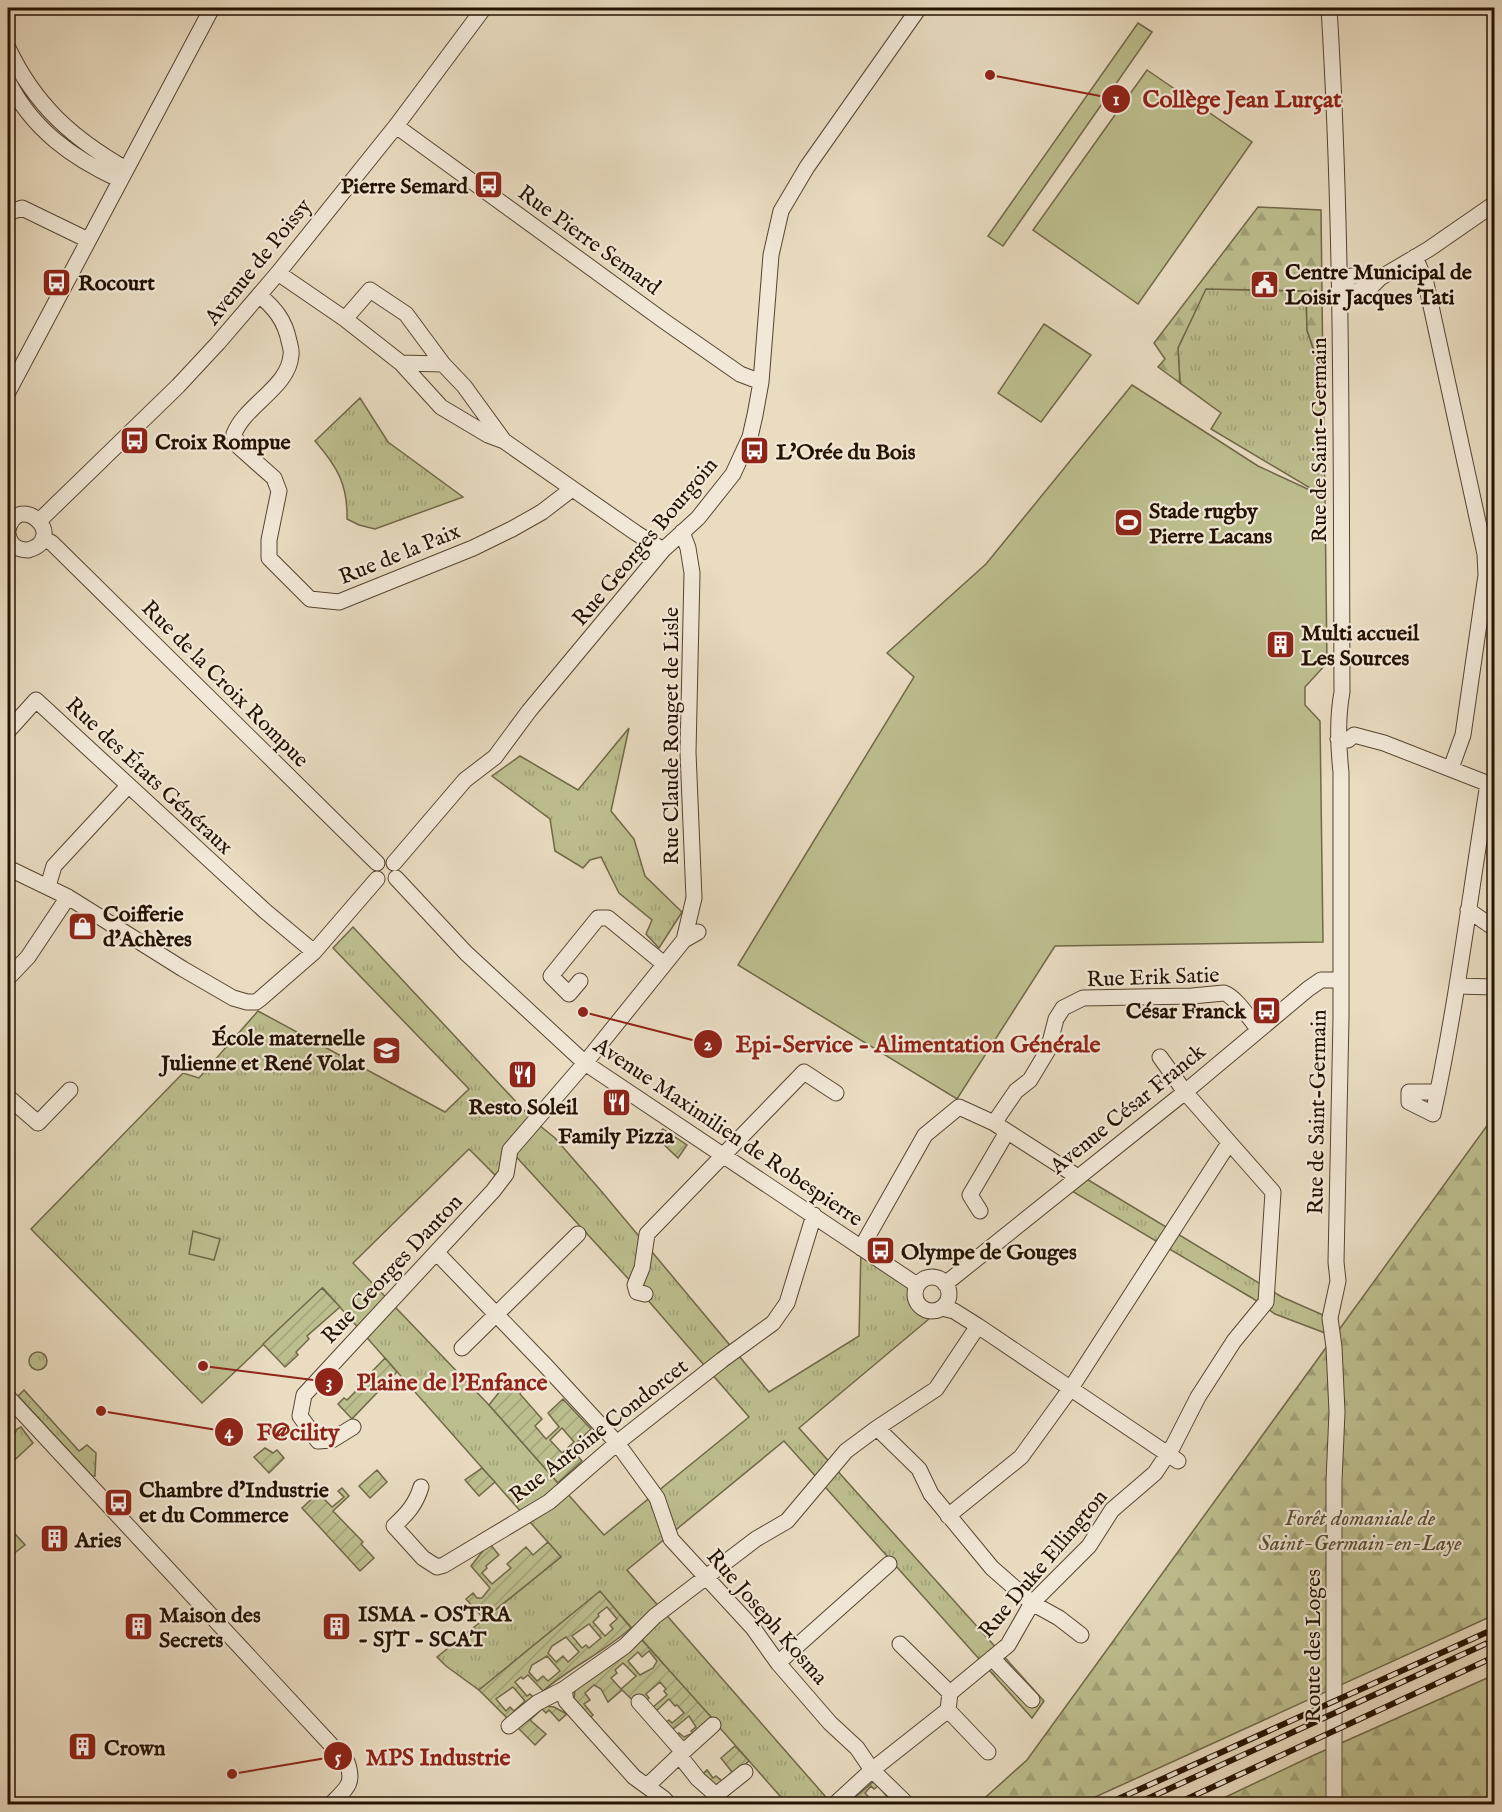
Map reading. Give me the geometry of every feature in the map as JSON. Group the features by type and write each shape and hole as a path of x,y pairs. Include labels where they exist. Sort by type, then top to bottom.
{"street":[{"path":"8,392 212,8"},
{"name":"Avenue de Poissy","path":"39,520 178,386 259,296 396,126 484,8"},
{"name":"Rue Georges Bourgoin","path":"395,871 465,780 495,757 529,711 663,550 698,518 733,474 750,437 761,382 771,255 781,211 807,167 919,8"},
{"name":"Rue de Saint-Germain","path":"1329,8 1340,284 1342,692 1339,709 1343,740 1348,753 1341,772 1341,980 1336,1262 1338,1281 1330,1318 1334,1358 1336,1452"},
{"path":"8,48 30,89 46,109 123,174"},
{"path":"8,81 31,118 45,134 95,169 123,174"},
{"name":"Rue Pierre Semard","path":"396,126 664,321 740,374 761,382"},
{"path":"1340,284 1352,276 1380,278 1494,204"},
{"path":"8,213 22,208 88,240"},
{"path":"1415,257 1426,283 1485,554 1486,575 1463,735 1451,768"},
{"path":"278,273 345,319 401,363 441,407 488,435 504,441 663,550"},
{"path":"345,319 370,290 406,315 464,386 504,441"},
{"name":"Rue de la Paix","path":"259,296 272,306 286,326 291,355 285,373 238,422 234,434 240,447 274,478 279,491 269,540 269,558 310,599 339,602 473,548 542,512 572,489"},
{"path":"401,363 443,363"},
{"path":"21,514 28,514 39,520 44,531 43,538 34,548 21,550 9,537 21,514"},
{"name":"Rue Claude Rouget de Lisle","path":"664,964 691,936 694,898 688,752 692,573 688,548 682,532"},
{"name":"Rue de la Croix Rompue","path":"43,538 52,543 377,863"},
{"name":"Rue des États Généraux","path":"8,731 36,700 265,911 314,952"},
{"path":"1343,740 1353,735 1384,743 1491,785 1468,910 1457,986 1438,1092 1433,1114 1409,1102 1409,1092 1438,1092"},
{"path":"48,886 54,866 128,786"},
{"path":"388,860 395,871 389,883 377,879 374,873 377,863 388,860"},
{"path":"8,868 68,897 233,998 252,1003 260,999 314,952 377,879"},
{"name":"Avenue Maximilien de Robespierre","path":"395,871 466,953 585,1063 917,1285"},
{"path":"8,978 28,957 68,897"},
{"path":"1468,910 1494,928"},
{"path":"580,981 569,994 551,976 598,918 608,918 664,964 585,1063"},
{"name":"Avenue César Franck","path":"945,1284 1321,980 1341,980"},
{"path":"1457,986 1494,987"},
{"name":"Rue Erik Satie","path":"994,1123 1016,1091 1030,1080 1048,1050 1056,1019 1063,1008 1083,998 1192,996 1224,993 1233,999 1258,1029"},
{"name":"Rue Duke Ellington","path":"950,1693 1008,1645 1032,1603 1089,1546 1112,1510 1173,1458 1198,1397 1234,1341 1266,1302 1273,1192 1185,1092 1161,1058"},
{"name":"Rue Georges Danton","path":"353,1426 332,1440 318,1441 300,1416 304,1395 437,1253 506,1174 510,1149 585,1063"},
{"path":"645,1294 637,1292 635,1285 642,1268 648,1234 723,1155 804,1072 836,1094"},
{"path":"8,1097 38,1123 70,1090"},
{"path":"861,1248 925,1135 959,1107 994,1123 1078,1177"},
{"path":"980,1211 970,1195 1007,1132"},
{"path":"948,1516 1022,1457 1071,1388 1229,1143"},
{"name":"Rue Antoine Condorcet","path":"422,1487 417,1502 394,1526 423,1558 437,1567 549,1502 617,1443 773,1323 787,1303 814,1215"},
{"path":"462,1348 495,1313 578,1234"},
{"name":"Rue Joseph Kosma","path":"437,1253 617,1443 657,1498 671,1539 753,1628 778,1663 830,1722 857,1748 872,1770 906,1803"},
{"path":"942,1308 949,1294 945,1284 941,1280 926,1278 917,1285 914,1294 919,1305 928,1311 942,1308 954,1311 1173,1458"},
{"path":"509,1726 537,1703 564,1689 625,1646 655,1616 705,1576 756,1539 787,1521 846,1451 936,1389 978,1326"},
{"path":"8,1397 347,1762 352,1775 350,1784 331,1804"},
{"path":"877,1428 919,1469 931,1494 992,1568 1032,1603 1059,1618 1080,1635"},
{"name":"Route des Loges","path":"1334,1804 1334,1481 1336,1452"},
{"path":"778,1663 889,1564"},
{"path":"835,1804 872,1770 948,1710 950,1693 900,1644"},
{"path":"992,1658 1032,1700"},
{"path":"564,1689 566,1701 634,1777 669,1804"},
{"path":"639,1701 681,1753 698,1779 716,1796 745,1772"},
{"path":"948,1710 988,1752"},
{"path":"647,1786 713,1725"}],"green space":[{"path":"1138,23 1152,32 1003,246 988,236"},
{"path":"1147,70 1252,142 1138,304 1033,230"},
{"path":"1258,207 1321,210 1323,378 1307,330 1306,291 1206,289 1178,348 1180,383 1158,367 1165,359 1154,343"},
{"path":"1205,289 1306,291 1307,330 1323,378 1325,497 1211,429 1221,413 1180,383 1178,348"},
{"path":"1044,324 1091,355 1041,422 998,393"},
{"path":"1132,385 1258,466 1325,497 1327,663 1305,687 1305,705 1320,721 1323,942 1055,946 957,1099 738,965 914,677 887,653 986,564"},
{"path":"360,398 388,442 463,497 375,529 347,519 346,496 340,477 315,441"},
{"path":"629,728 611,811 634,839 645,876 682,912 659,948 646,934 652,920 619,893 601,857 590,860 583,868 555,851 550,819 492,776 520,756 578,790"},
{"path":"353,927 534,1121 555,1138 769,1392 859,1336 861,1248 915,1289 916,1300 922,1308 931,1311 942,1308 799,1428 1044,1701 1032,1718 784,1441 627,1570 832,1804 787,1804 600,1592 479,1690 437,1657 561,1557 323,1288 202,1403 31,1229 183,1073 199,1078 258,1011 445,1112 469,1089 333,948","holes":["469,1149 501,1181 510,1150 646,1298 749,1417 604,1535 489,1405 353,1263"]},
{"name":"Forêt domaniale de Saint-Germain-en-Laye","path":"1494,1116 1494,1615 1080,1804 978,1804 1027,1760"},
{"path":"663,1129 687,1145 678,1158 655,1136"},
{"path":"1080,1175 1282,1297 1330,1318 1333,1336 1275,1314 1065,1187"},
{"path":"193,1231 220,1239 214,1260 189,1254"},
{"path":"322,1288 340,1307 307,1336 309,1339 296,1352 298,1355 285,1367 263,1344"},
{"path":"34,1352 42,1352 47,1357 45,1368 34,1370 29,1365 29,1357"},
{"path":"385,1358 397,1372 352,1419 338,1404 344,1398 347,1400"},
{"path":"508,1381 521,1392 520,1394 542,1419 535,1426 546,1439 559,1427 548,1413 563,1399 591,1429 571,1448 582,1461 558,1483 489,1405","holes":["562,1428 574,1442 562,1453 550,1440"]},
{"path":"24,1390 79,1451 87,1445 96,1453 95,1476 92,1476 18,1396"},
{"path":"21,1427 33,1443 8,1466 8,1447 17,1429"},
{"path":"265,1448 273,1453 277,1450 284,1458 269,1473 254,1457"},
{"path":"482,1468 495,1482 479,1496 465,1480"},
{"path":"377,1470 387,1482 370,1498 359,1486"},
{"path":"342,1488 349,1496 333,1511 363,1542 361,1544 374,1558 360,1571 302,1508 318,1493 332,1507 344,1497 338,1491"},
{"path":"8,1526 25,1545 8,1558 10,1542"},
{"path":"548,1542 561,1557 484,1619 466,1599 473,1593 477,1598 482,1598 490,1588 471,1566 489,1543 499,1555 486,1566 487,1568 482,1573 492,1584 511,1568 507,1564 526,1547 533,1555"},
{"path":"600,1591 631,1628 543,1691 528,1675 523,1679 521,1677 515,1682 527,1696 530,1694 533,1697 508,1719 479,1690","holes":["607,1607 617,1619 610,1625 613,1629 605,1636 593,1622 599,1616 598,1614","589,1624 601,1638 589,1648 586,1645 582,1648 572,1636","566,1637 579,1652 568,1662 563,1656 556,1662 548,1653 552,1646","547,1656 560,1671 548,1681 543,1676 537,1681 529,1672 532,1665","513,1687 525,1701 514,1711 510,1707 506,1711 496,1699"]},
{"path":"640,1638 712,1718 680,1746 622,1690 608,1702 601,1689 594,1685 585,1693 590,1700 584,1704 593,1715 590,1718 574,1699 575,1689","holes":["649,1651 657,1661 653,1668 640,1675 628,1661 638,1652 642,1657","623,1663 636,1676 621,1689 611,1678 617,1673 615,1670","660,1682 666,1689 664,1691 667,1695 652,1708 645,1701 649,1698 646,1694","669,1699 684,1713 672,1723 669,1720 665,1723 655,1712","689,1716 696,1727 691,1731 693,1733 684,1737 679,1733 676,1735 672,1730"]},
{"path":"1494,1675 1494,1804 1211,1804 1312,1756"},
{"path":"545,1706 554,1707 567,1714 559,1721 549,1710 546,1713 542,1709 530,1720 546,1734 535,1745 515,1725"},
{"path":"735,1746 749,1761 722,1785 712,1786 699,1778 707,1770 713,1778 716,1776 722,1781 732,1772 721,1758"},
{"path":"873,1782 879,1783 899,1804 886,1804 890,1800 878,1786 874,1789 871,1786 865,1793 875,1804 868,1804 862,1797 848,1803"}],"railway":[{"path":"1107,1804 1494,1629"},
{"path":"1136,1804 1494,1640"},
{"path":"1176,1804 1494,1657"}],"place":[{"name":"Collège Jean Lurçat","path":"990,75"},
{"name":"Pierre Semard","path":"489,185"},
{"name":"Rocourt","path":"57,282"},
{"name":"Centre Municipal de Loisir Jacques Tati","path":"1264,284"},
{"name":"Croix Rompue","path":"134,441"},
{"name":"L'Orée du Bois","path":"755,451"},
{"name":"Stade rugby Pierre Lacans","path":"1128,523"},
{"name":"Multi accueil Les Sources","path":"1280,645"},
{"name":"Coifferie d'Achères","path":"82,926"},
{"name":"César Franck","path":"1267,1010"},
{"name":"Epi-Service - Alimentation Générale","path":"583,1012"},
{"name":"École maternelle Julienne et René Volat","path":"386,1050"},
{"name":"Resto Soleil","path":"523,1074"},
{"name":"Family Pizza","path":"616,1103"},
{"name":"Olympe de Gouges","path":"880,1251"},
{"name":"Plaine de l'Enfance","path":"203,1366"},
{"name":"F@cility","path":"101,1411"},
{"name":"Chambre d'Industrie et du Commerce","path":"118,1502"},
{"name":"Aries","path":"54,1539"},
{"name":"ISMA - OSTRA - SJT - SCAT","path":"337,1626"},
{"name":"Maison des Secrets","path":"138,1627"},
{"name":"Crown","path":"83,1747"},
{"name":"MPS Industrie","path":"232,1774"}]}
